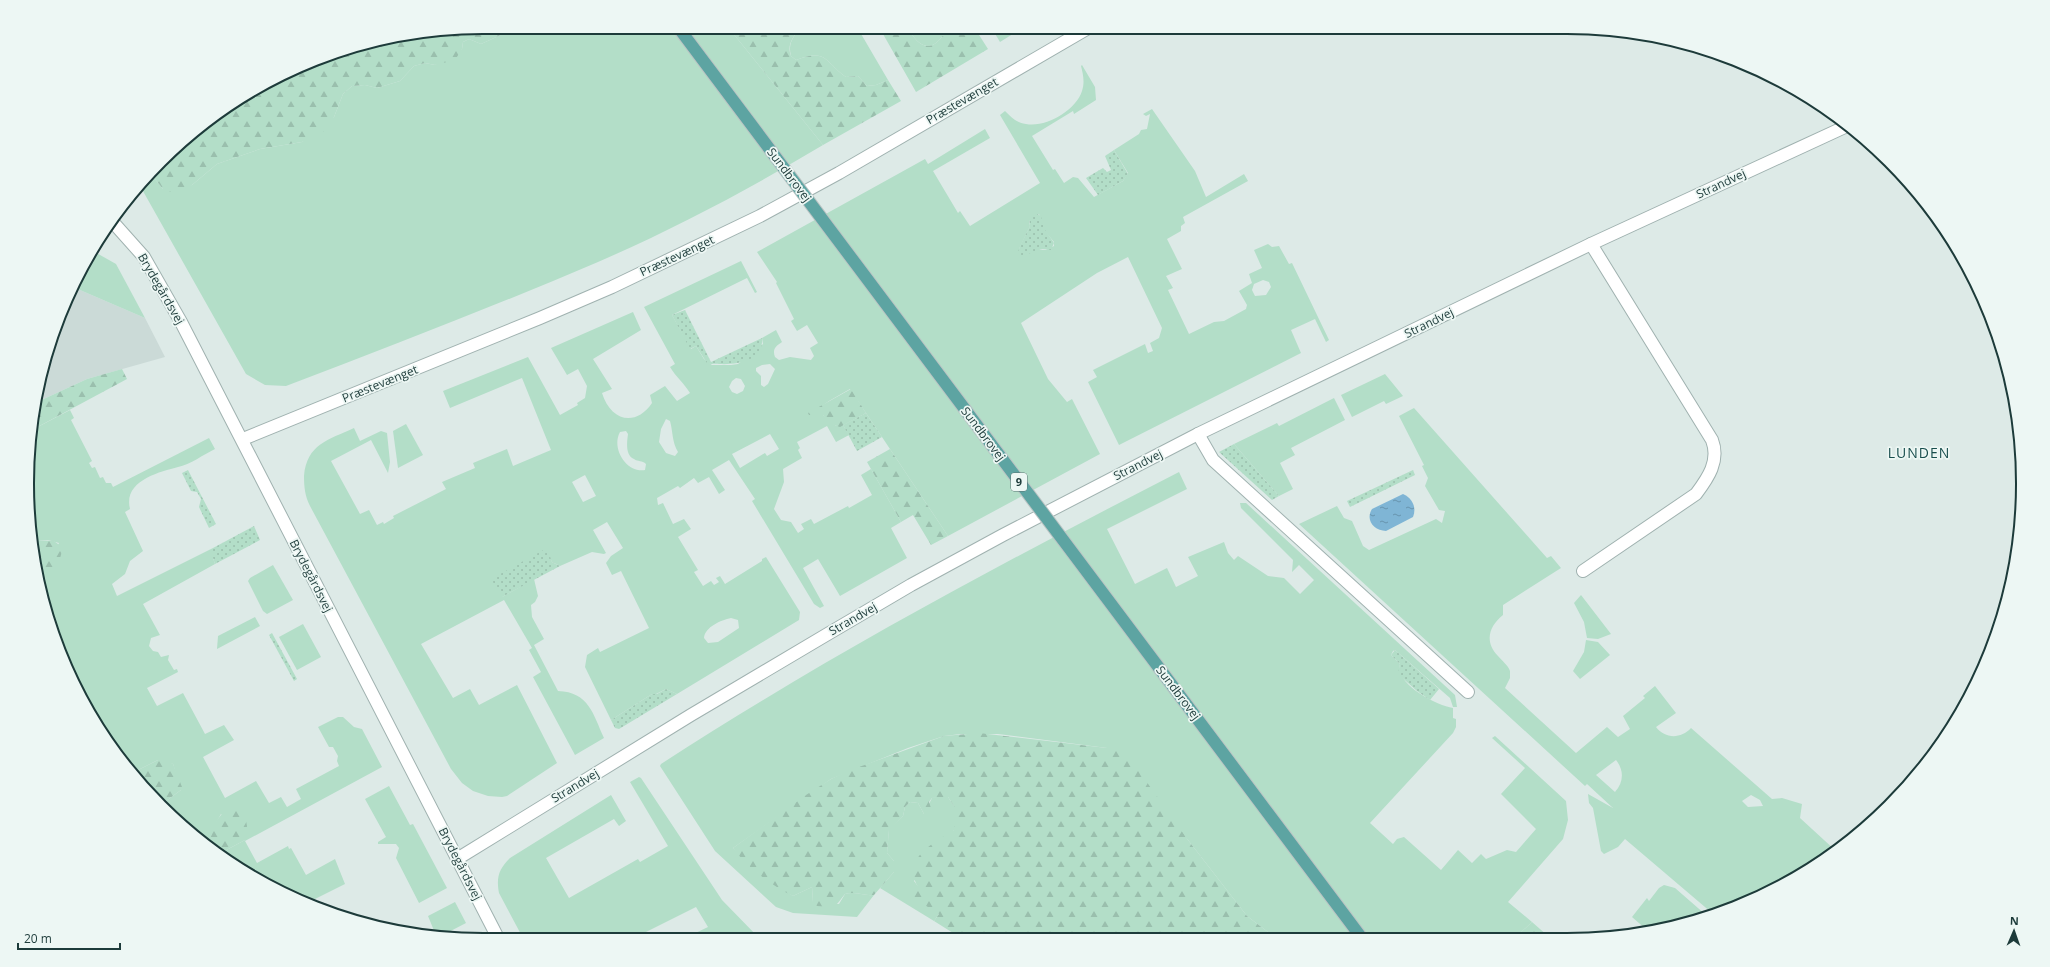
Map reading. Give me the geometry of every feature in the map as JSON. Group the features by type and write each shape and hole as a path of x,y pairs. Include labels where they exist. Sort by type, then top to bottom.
{"main road":[{"name":"Sundbrovej","path":"683,34 1357,933"}],"street":[{"name":"Præstevænget","path":"243,439 612,287 760,216 839,173 1078,34"},
{"name":"Strandvej","path":"457,859 691,715 911,585 1059,505 1198,434 1591,244 1842,128"},
{"name":"Brydegårdsvej","path":"116,226 144,257 153,271 243,439 279,515 496,933"},
{"path":"1583,571 1696,494 1708,478 1715,460 1712,440 1591,244"},
{"path":"1198,434 1213,460 1468,692"}],"shaded area":[{"path":"78,289 145,318 165,357 87,379 42,400 49,367 58,339"}],"green space":[{"path":"503,34 734,34 823,145 741,192 656,235 598,262 443,326 286,386 265,385 246,374 143,191 154,178 163,189 192,185 217,164 260,149 302,142 334,117 343,94 352,86 365,85 377,88 400,81 414,66 425,63 435,65 462,49 463,42 469,39 481,44"},
{"path":"503,34 481,44 469,39 463,42 462,49 455,60 435,65 425,63 414,66 400,81 377,88 365,85 352,86 343,94 334,117 326,130 316,136 302,142 260,149 217,164 192,185 180,191 170,192 163,189 154,178 187,146 210,127 259,94 311,68 367,49 396,43 454,35"},
{"path":"734,34 796,34 790,45 790,52 791,56 796,60 814,55 820,56 825,58 846,77 858,76 867,86 876,85 888,80 901,101 823,145"},
{"path":"796,34 861,34 888,80 876,85 867,86 858,76 846,77 825,58 820,56 814,55 796,60 791,56 790,45"},
{"path":"883,34 912,34 919,42 928,46 939,41 944,34 978,34 988,49 916,92"},
{"path":"912,34 944,34 939,41 928,46 919,42"},
{"path":"995,34 1013,34 1000,42"},
{"path":"1082,65 1095,87 1096,100 1074,114 1073,111 1032,136 1053,170 1055,169 1064,183 1073,177 1078,178 1094,197 1123,181 1128,173 1114,150 1139,134 1141,130 1147,129 1150,114 1146,116 1143,114 1152,109 1195,171 1206,197 1244,174 1248,181 1183,217 1185,223 1181,226 1181,231 1167,239 1182,269 1166,276 1173,288 1168,290 1189,334 1214,322 1224,321 1246,309 1247,305 1239,291 1252,283 1249,274 1262,268 1254,250 1268,244 1272,247 1279,246 1289,264 1292,263 1329,340 1326,342 1315,319 1291,330 1301,353 1119,445 1088,382 1097,377 1093,370 1145,344 1148,353 1153,351 1150,343 1159,338 1162,328 1128,257 1097,273 1021,323 1048,379 1067,402 1072,399 1100,454 948,536 850,389 809,415 823,415 834,425 843,425 849,435 836,442 827,426 797,442 800,448 798,450 802,458 783,469 784,482 774,509 781,520 791,522 798,533 804,529 801,524 811,519 814,524 848,506 849,508 872,495 861,475 871,469 901,522 891,528 907,558 840,596 818,559 803,568 824,606 820,608 814,604 752,501 755,499 729,460 712,470 725,490 719,494 709,477 698,483 694,478 680,488 678,486 657,498 658,505 663,503 673,524 684,519 691,529 678,537 698,570 694,572 703,586 711,581 714,585 719,582 716,578 720,576 725,584 766,557 800,612 799,620 677,694 666,689 656,694 652,694 611,720 585,667 587,655 598,648 600,652 649,628 621,571 612,575 606,563 611,556 623,548 607,522 593,530 606,553 604,554 592,552 560,566 552,562 546,549 502,597 534,579 538,596 535,602 531,605 532,617 544,639 534,645 558,691 577,695 583,700 593,713 604,738 575,755 533,677 541,672 529,650 532,648 504,600 421,644 453,698 470,689 479,705 517,685 557,763 507,796 488,796 473,791 462,783 451,769 308,502 305,491 304,476 309,457 314,450 320,444 354,428 360,441 381,431 387,433 390,462 388,473 371,440 331,461 360,514 369,510 377,525 383,522 384,524 394,518 393,516 446,489 442,482 475,468 473,463 507,449 513,466 551,450 522,378 450,408 443,391 528,357 560,415 578,405 577,403 585,398 587,386 578,369 567,375 551,348 633,312 641,330 593,359 612,389 602,393 606,402 617,415 624,418 631,418 638,416 645,411 652,403 650,395 665,386 677,401 690,393 670,367 675,364 644,307 741,261 757,292 755,293 747,278 672,315 691,349 696,346 704,359 712,365 738,364 763,344 762,338 776,330 782,342 775,348 775,357 779,360 790,357 811,360 814,356 810,348 818,343 807,325 797,331 791,321 794,319 776,283 777,282 757,252 925,159 928,164 985,129 990,138 933,171 958,213 960,211 970,226 1040,183 1000,115 1005,111 1017,121 1034,125 1059,116 1074,105 1079,98 1084,81","holes":["1039,214 1044,230 1054,242 1054,246 1046,250 1019,249 1030,226 1029,221","1263,280 1269,282 1271,287 1266,295 1255,296 1252,290 1254,284","770,364 775,369 768,384 764,387 761,385 761,376 756,371 756,368 762,365","736,378 741,379 745,386 743,391 737,394 732,392 729,387 732,381","666,419 670,421 678,452 675,456 666,453 659,442 661,429","626,431 628,434 627,448 629,455 646,464 645,470 638,470 626,464 619,452 617,445 620,432","770,434 779,449 767,456 765,453 740,468 732,454","585,475 596,496 583,502 572,482","731,618 738,620 739,628 718,642 708,643 704,638 705,634 710,627 718,622"]},
{"path":"1114,150 1128,174 1123,181 1098,195 1086,178 1103,168 1107,172 1111,170 1105,156"},
{"path":"1037,214 1041,216 1044,228 1054,243 1051,250 1042,249 1022,256 1017,255 1030,226 1029,218"},
{"path":"97,254 116,264 145,318 78,289"},
{"path":"685,310 711,362 762,338 759,352 748,360 734,364 707,363 696,346 690,349 672,315"},
{"path":"122,369 127,379 38,427 42,400 87,379"},
{"path":"1385,374 1403,396 1386,404 1384,401 1352,417 1341,395"},
{"path":"851,389 866,413 840,427 831,424 823,415 809,415 808,413"},
{"path":"1334,398 1345,420 1291,448 1295,455 1280,463 1293,489 1279,496 1234,444 1277,423 1279,426"},
{"path":"1414,408 1547,558 1551,556 1561,568 1503,605 1503,615 1494,624 1490,634 1491,645 1510,671 1510,678 1505,688 1576,753 1607,727 1618,737 1630,729 1623,716 1645,698 1643,696 1655,686 1676,713 1656,727 1660,731 1664,734 1678,736 1687,732 1691,728 1772,799 1782,798 1802,804 1800,818 1831,846 1791,873 1765,887 1739,899 1708,910 1625,839 1618,847 1604,854 1601,851 1593,808 1589,803 1588,794 1613,808 1587,784 1585,786 1299,524 1337,506 1344,518 1352,521 1363,546 1369,550 1436,519 1442,523 1445,511 1439,510 1425,486 1428,478 1422,466 1424,465 1399,416","holes":["1616,760 1619,764 1622,776 1620,784 1615,792 1596,775","1751,795 1760,800 1763,806 1748,807 1742,801"]},
{"path":"70,410 74,418 71,420 92,461 89,463 92,468 95,467 100,478 103,477 106,483 111,483 113,487 209,438 215,449 183,466 144,479 132,491 129,499 130,509 125,512 143,551 130,561 125,574 112,584 117,596 213,548 213,558 215,564 143,604 160,635 151,638 149,646 153,651 158,652 161,657 169,655 168,660 174,670 177,669 178,672 147,688 157,706 183,693 205,734 224,725 234,740 203,757 225,798 256,781 269,803 281,797 287,807 301,799 296,789 339,766 337,761 338,756 333,747 329,747 318,727 338,717 343,717 354,727 362,729 382,767 245,841 257,863 288,846 289,849 291,848 306,875 335,859 345,884 313,900 259,873 234,857 225,851 245,840 221,814 213,830 211,841 166,801 181,790 173,764 158,760 138,770 110,733 94,708 68,656 49,600 43,573 59,543 48,540 38,540 34,484 38,427"},
{"path":"866,413 882,437 857,451 843,425"},
{"path":"406,424 423,455 398,468 393,431"},
{"path":"1234,444 1279,496 1272,500 1219,452"},
{"path":"890,449 948,536 931,545 913,515 901,522 867,462"},
{"path":"188,470 216,524 209,528 199,507 201,499 197,492 191,491 182,473"},
{"path":"1413,470 1415,475 1350,507 1347,501"},
{"path":"1179,472 1187,489 1107,529 1135,584 1167,568 1176,587 1198,576 1188,557 1224,542 1228,553 1234,560 1238,556 1268,576 1284,578 1300,594 1314,580 1299,565 1292,572 1293,560 1241,508 1240,503 1246,503 1455,695 1457,707 1453,707 1450,698 1395,650 1393,651 1391,655 1400,664 1400,672 1410,686 1427,698 1453,708 1453,718 1456,719 1456,727 1453,733 1370,823 1393,844 1397,839 1404,837 1441,870 1458,850 1472,863 1481,854 1486,859 1507,850 1516,852 1536,829 1501,794 1525,768 1492,738 1495,736 1566,801 1568,820 1563,839 1508,902 1532,922 1520,933 1269,933 1247,916 1188,840 1107,748 998,734 961,734 944,736 908,748 831,779 733,848 757,872 793,896 812,887 813,902 839,904 845,894 852,893 874,895 857,917 793,913 776,907 715,851 660,766 661,764 724,724 851,648 1047,541"},
{"path":"254,526 260,540 215,564 213,558 213,548"},
{"path":"38,540 54,541 62,547 62,553 58,562 44,573"},
{"path":"547,548 552,562 560,566 502,597 491,579"},
{"path":"273,565 293,600 267,614 263,611 248,581 250,578"},
{"path":"1581,595 1611,634 1598,639 1587,638 1584,622 1574,603"},
{"path":"255,617 260,626 217,649 218,636"},
{"path":"303,624 321,657 297,670 279,637"},
{"path":"272,633 297,679 294,681 269,635"},
{"path":"1586,640 1598,642 1610,655 1580,679 1573,671 1584,652"},
{"path":"1395,650 1439,689 1430,700 1417,691 1398,674 1400,664 1391,655"},
{"path":"666,689 677,694 619,729 615,728 611,720 652,694 657,694"},
{"path":"979,733 1107,748 1119,743 1188,840 1247,916 1269,933 953,933 934,921 939,914 912,897 918,887 914,877 914,868 922,852 954,830 954,806 948,797 932,798 929,802 931,808 929,814 924,814 918,803 910,802 905,807 903,816 889,830 887,853 894,861 894,872 874,895 852,893 845,894 836,905 831,907 817,906 813,902 812,887 793,896 785,892 753,869 733,848 806,795 831,779 848,771 944,736"},
{"path":"164,759 173,764 182,787 181,790 166,801 138,770 158,760"},
{"path":"639,777 641,778 722,900 754,933 696,933 708,927 696,907 644,933 520,933 499,893 498,878 503,866 510,858 611,795 626,821 619,826 614,819 546,858 569,898 638,859 640,862 668,846 630,782"},
{"path":"389,786 410,825 413,824 447,888 419,903 396,858 399,848 396,844 378,844 378,842 386,837 365,799"},
{"path":"948,797 954,806 954,830 914,881 939,914 934,921 880,888 894,872 894,861 887,853 889,829 903,816 905,807 910,802 918,803 924,814 932,798"},
{"path":"235,804 244,810 247,826 245,840 225,851 211,841 213,828 223,813"},
{"path":"1664,885 1675,888 1702,912 1683,918 1642,926 1632,917 1647,898 1649,901 1659,888"},
{"path":"455,902 466,923 450,932 434,930 428,916"},
{"path":"1532,922 1545,933 1520,933"}],"water":[{"path":"1403,494 1413,503 1413,517 1386,531 1382,531 1374,527 1370,521 1370,513 1372,509"}],"district":[{"name":"LUNDEN","path":"1919,453"}]}
